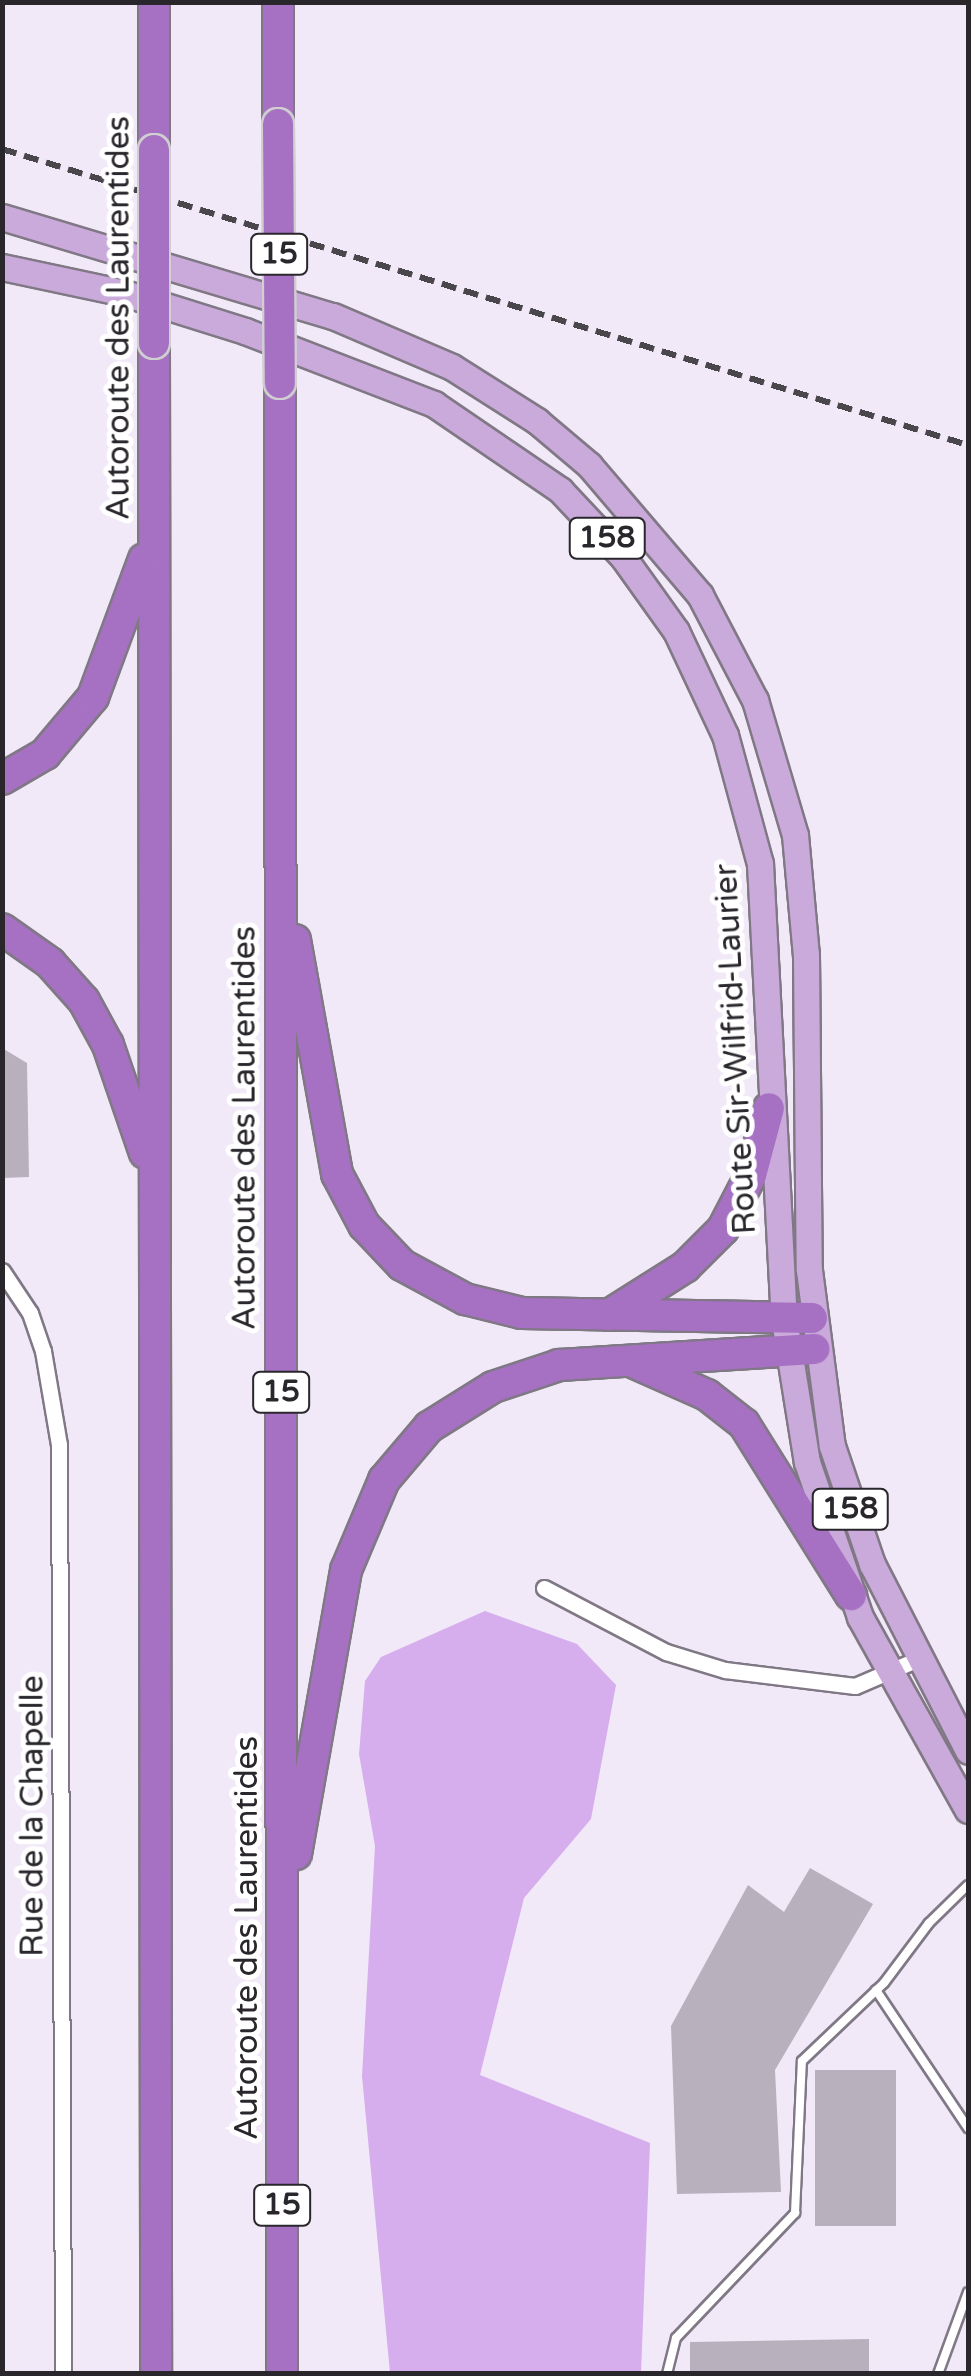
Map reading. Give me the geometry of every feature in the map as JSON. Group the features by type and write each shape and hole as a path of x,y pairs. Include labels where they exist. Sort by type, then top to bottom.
{"highway":[{"name":"Autoroute des Laurentides","path":"154,2 156,2374"},
{"name":"Autoroute des Laurentides","path":"278,2 282,2374"},
{"path":"2,779 45,754 93,697 154,532"},
{"path":"280,853 330,1154 364,1225 402,1266 464,1300 522,1312 798,1318"},
{"path":"2,929 62,973 94,1016 153,1175"},
{"path":"608,1315 676,1273 724,1229 751,1175 769,1108"},
{"path":"282,1931 337,1607 356,1539 384,1480 429,1427 493,1387 559,1364 801,1350"},
{"path":"628,1359 707,1395 744,1424 851,1595"}],"main road":[{"name":"Route Sir-Wilfrid-Laurier","path":"2,217 333,316 427,354 562,442 670,554 742,671 790,809 805,926 798,1318"},
{"name":"Route Sir-Wilfrid-Laurier","path":"2,267 167,306 412,393 512,452 606,536 691,658 744,791 764,889 769,1108 798,1318 814,1493 851,1595 889,1674 968,1810"},
{"name":"Route Sir-Wilfrid-Laurier","path":"801,1350 850,1507 918,1659 968,1751"}],"street":[{"name":"Rue de la Chapelle","path":"2,1271 30,1313 44,1351 59,1444 63,2374"},
{"path":"544,1588 706,1666 839,1686 889,1674 918,1659"}],"lane":[{"path":"668,2374 676,2338 795,2213 802,2060 876,1990 968,1885"},
{"path":"876,1990 968,2128"},
{"path":"938,2374 968,2292"}],"shaded area":[{"path":"485,1611 577,1644 616,1685 591,1819 524,1898 480,2075 650,2143 641,2373 390,2373 362,2076 375,1846 359,1754 365,1681 381,1657"}],"building":[{"path":"2,1048 27,1063 29,1177 2,1178"},
{"path":"810,1868 873,1904 775,2070 781,2192 677,2194 671,2026 748,1885 784,1912"},
{"path":"815,2070 896,2070 896,2226 815,2226"},
{"path":"869,2339 869,2374 690,2374 690,2342"}],"railway":[{"path":"2,149 968,445"}]}
